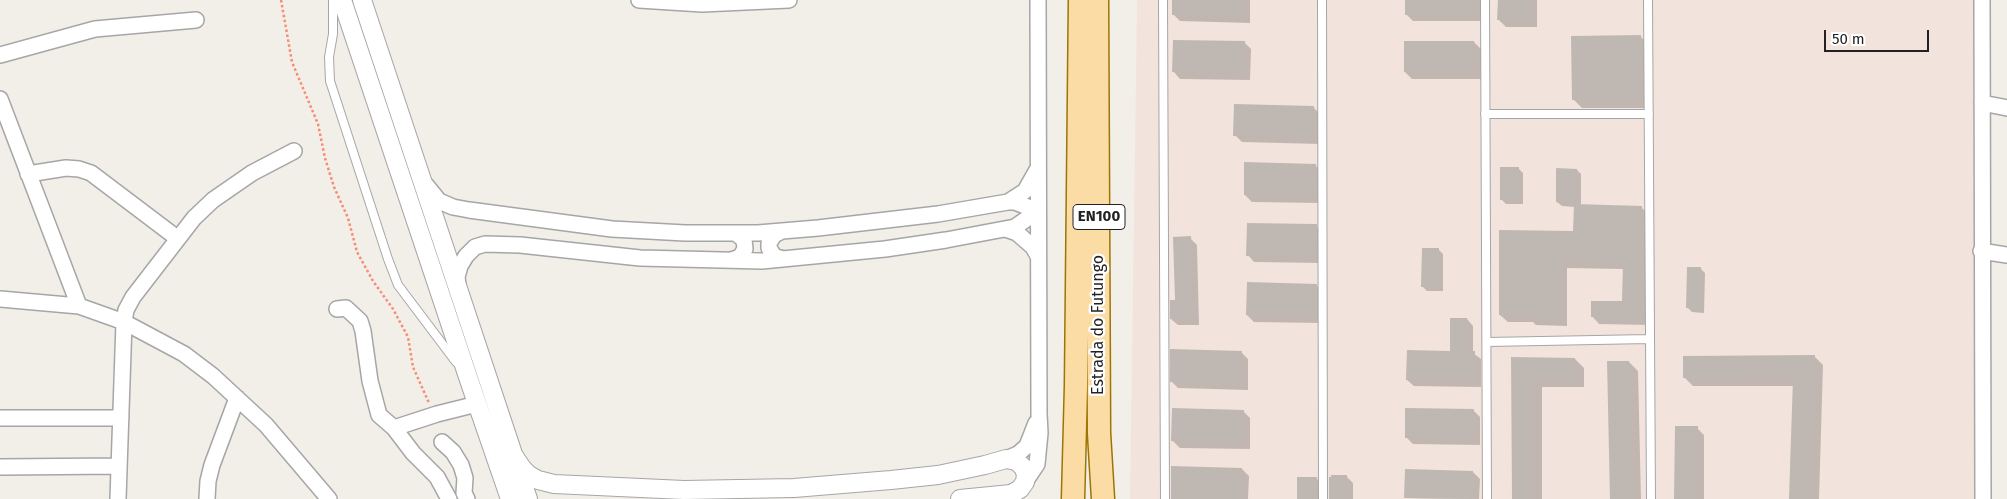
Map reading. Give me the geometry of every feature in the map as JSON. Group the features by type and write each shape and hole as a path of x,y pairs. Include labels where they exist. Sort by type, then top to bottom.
{"main road":[{"name":"Estrada do Futungo","path":"1073,499 1080,0"},
{"name":"Estrada do Futungo","path":"1098,0 1099,433 1103,499"}],"street":[{"path":"342,0 510,499"},
{"path":"364,0 368,19 528,499"},
{"path":"639,0 725,2 789,0"},
{"path":"1020,492 1033,471 1039,454 1040,433 1038,414 1038,0"},
{"path":"1982,0 1981,251 1983,499"},
{"path":"0,56 95,29 196,20"},
{"path":"0,99 79,306"},
{"path":"1982,103 2007,108"},
{"path":"118,499 124,322 126,310 132,297 177,238 213,200 252,173 294,151"},
{"path":"1008,202 1025,191 1038,167"},
{"path":"28,174 66,168 79,169 90,173 177,238"},
{"path":"418,170 427,186 439,201 453,207 612,229 685,233 782,231 878,222 1008,202 1014,202 1038,211"},
{"path":"458,290 457,277 460,266 475,247 485,244 520,245 640,258 762,261 885,250 1005,229 1015,227 1038,211"},
{"path":"1005,229 1017,233 1033,247 1038,256"},
{"path":"782,231 771,238 769,248 774,256 783,259"},
{"path":"731,260 740,257 745,249 744,240 733,233"},
{"path":"1981,251 2007,255"},
{"path":"0,299 79,306 124,322 184,354 238,398 266,425 329,499"},
{"path":"337,309 346,308 360,321 370,380 379,415 394,428 413,453 437,477 447,496 466,496 462,465 442,442"},
{"path":"207,499 208,481 212,465 238,398"},
{"path":"394,428 437,414 477,404"},
{"path":"512,453 529,475 538,480 554,484 777,494 814,492 938,475 985,466 1006,459 1018,454 1027,446 1034,431 1038,414"},
{"path":"0,418 121,418"},
{"path":"1006,459 1016,461 1023,467 1026,474 1020,492"},
{"path":"0,467 119,466"},
{"path":"960,499 1020,492"}],"lane":[{"path":"333,0 333,34 329,57 330,81 388,259 398,285 451,354 470,383"},
{"path":"1163,0 1165,499"},
{"path":"1322,0 1323,499"},
{"path":"1485,0 1487,499"},
{"path":"1648,0 1652,499"},
{"path":"1485,114 1649,114"},
{"path":"1487,342 1650,339"}],"path":[{"path":"281,0 292,62 318,124 325,158 334,187 348,218 357,252 373,281 393,309 408,337 414,367 434,413 437,414"}],"shaded area":[{"path":"1137,0 1977,0 1976,499 1130,499"}],"building":[{"path":"1172,0 1244,0 1244,16 1172,15"},
{"path":"1405,0 1475,0 1476,15 1405,15"},
{"path":"1498,0 1531,0 1530,21 1497,20"},
{"path":"1641,35 1642,99 1572,100 1571,36"},
{"path":"1173,40 1245,41 1244,74 1172,72"},
{"path":"1404,41 1474,41 1474,72 1404,72"},
{"path":"1234,104 1314,106 1313,138 1233,136"},
{"path":"1244,162 1316,164 1316,197 1244,195"},
{"path":"1500,167 1519,167 1519,200 1500,200"},
{"path":"1556,168 1577,169 1577,203 1556,202"},
{"path":"1574,204 1642,206 1642,318 1591,317 1591,301 1622,301 1623,263 1560,261 1560,319 1527,318 1527,315 1499,315 1499,230 1573,231"},
{"path":"1247,223 1317,224 1317,257 1246,256"},
{"path":"1191,236 1193,319 1170,319 1170,300 1175,300 1173,237"},
{"path":"1422,248 1439,248 1439,287 1421,287"},
{"path":"1687,267 1701,267 1700,309 1686,308"},
{"path":"1247,282 1317,284 1317,317 1246,315"},
{"path":"1450,318 1467,318 1467,351 1475,351 1475,381 1406,380 1407,350 1450,351"},
{"path":"1170,349 1242,351 1241,383 1170,382"},
{"path":"1815,355 1811,499 1789,499 1793,377 1683,378 1683,356"},
{"path":"1511,357 1575,358 1575,378 1533,378 1533,499 1512,499"},
{"path":"1607,361 1629,361 1633,499 1610,499"},
{"path":"1172,408 1244,410 1243,443 1171,441"},
{"path":"1405,408 1474,409 1473,439 1405,438"},
{"path":"1675,426 1698,426 1697,499 1674,499"},
{"path":"1171,466 1242,468 1242,499 1171,499"},
{"path":"1405,469 1473,471 1472,499 1404,498"},
{"path":"1331,475 1347,475 1347,499 1329,499 1329,477"},
{"path":"1297,477 1317,477 1317,499 1297,499"}]}
